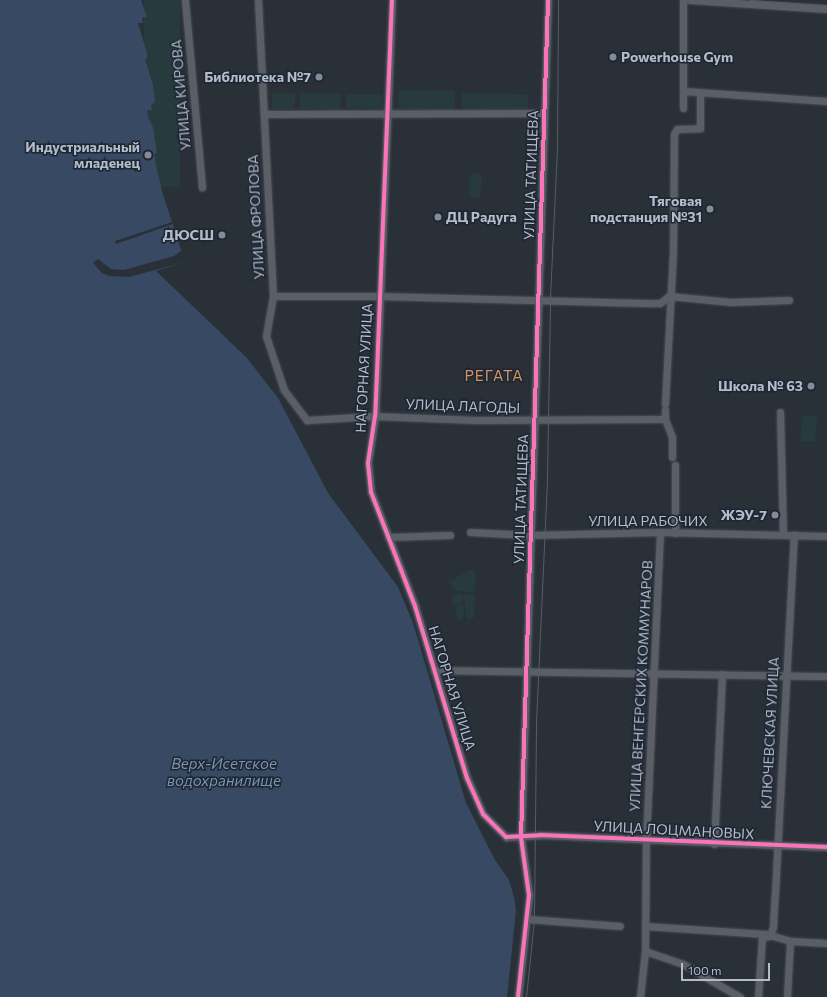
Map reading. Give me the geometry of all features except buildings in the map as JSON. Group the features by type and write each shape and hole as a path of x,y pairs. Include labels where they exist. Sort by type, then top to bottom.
{"street":[{"name":"УЛИЦА КИРОВА","path":"185,0 202,187"},
{"name":"УЛИЦА ФРОЛОВА","path":"258,0 273,296 266,336 284,390 308,420"},
{"name":"НАГОРНАЯ УЛИЦА","path":"392,0 382,282 379,296 375,416 368,463 371,492 415,606 434,670 440,680 468,778 483,814 506,837 521,837"},
{"name":"УЛИЦА ТАТИЩЕВА","path":"518,997 528,919 528,887 521,837 548,0"},
{"path":"683,0 683,108"},
{"path":"690,0 827,9"},
{"path":"684,91 827,101"},
{"path":"672,457 672,437 665,419 665,407 669,296 673,250 674,134 677,129 700,128 700,92"},
{"path":"264,114 544,113"},
{"path":"273,296 379,296 660,303 669,296 734,302 789,300"},
{"path":"780,412 783,535"},
{"name":"УЛИЦА ЛАГОДЫ","path":"308,420 375,416 534,421 665,419"},
{"path":"675,465 675,533"},
{"name":"УЛИЦА РАБОЧИХ","path":"470,532 530,535 660,532 827,536"},
{"name":"УЛИЦА ВЕНГЕРСКИХ КОММУНАРОВ","path":"646,951 646,841 660,532"},
{"path":"388,537 450,535"},
{"name":"КЛЮЧЕВСКАЯ УЛИЦА","path":"758,997 762,937 770,936 773,921 794,535"},
{"path":"434,670 526,673 787,674 827,676"},
{"path":"714,844 722,674"},
{"name":"УЛИЦА ЛОЦМАНОВЫХ","path":"521,837 547,835 714,844 827,847"},
{"path":"528,919 620,926"},
{"path":"645,926 770,936 790,941 827,943"},
{"path":"787,997 790,941"},
{"path":"640,997 646,951 683,964 740,997"}],"green space":[{"path":"144,0 180,0 180,187 144,187"},
{"path":"399,90 455,91 455,110 399,109"},
{"path":"272,93 295,93 295,105 293,109 272,109"},
{"path":"300,93 341,94 341,110 300,109"},
{"path":"462,93 528,94 528,110 462,109"},
{"path":"346,94 382,94 382,108 346,108"},
{"path":"479,173 482,177 480,197 470,197 469,177 471,174"},
{"path":"802,415 817,416 815,442 800,441"},
{"path":"469,570 475,570 475,592 455,591 449,582"},
{"path":"454,594 463,594 463,602 454,607 451,600"},
{"path":"464,594 475,595 474,618 466,619"},
{"path":"463,604 464,619 458,620 455,608"}],"water":[{"name":"Верх-Исетское водохранилище","path":"0,0 141,0 147,17 142,18 143,23 138,23 147,53 147,59 145,59 153,85 155,102 151,105 152,110 147,110 148,117 153,127 157,153 155,153 155,161 162,191 185,262 156,271 246,357 278,398 328,493 398,587 413,623 466,803 495,860 509,880 514,897 516,910 507,997 0,997"}],"pier":[{"path":"172,222 173,224 116,244 115,241"},
{"path":"182,250 185,262 129,277 109,276 102,273 93,263 98,259 111,269 124,270 174,256"}],"tram line":[{"path":"526,997 534,919 536,722 547,476 550,297 557,150 558,0"},
{"path":"750,0 827,5"}],"cycle path":[{"path":"392,0 375,416 368,463 371,492 415,606 467,778 483,814 506,837 540,835 827,847"},
{"path":"518,997 529,895 521,837 548,0"}],"place":[{"name":"Powerhouse Gym","path":"613,57"},
{"name":"Библиотека №7","path":"319,77"},
{"name":"Индустриальный младенец","path":"148,155"},
{"name":"Тяговая подстанция №31","path":"710,209"},
{"name":"ДЦ Радуга","path":"438,217"},
{"name":"ДЮСШ","path":"222,235"},
{"name":"Школа № 63","path":"811,386"},
{"name":"ЖЭУ-7","path":"775,515"}],"district":[{"name":"РЕГАТА","path":"494,376"}]}
